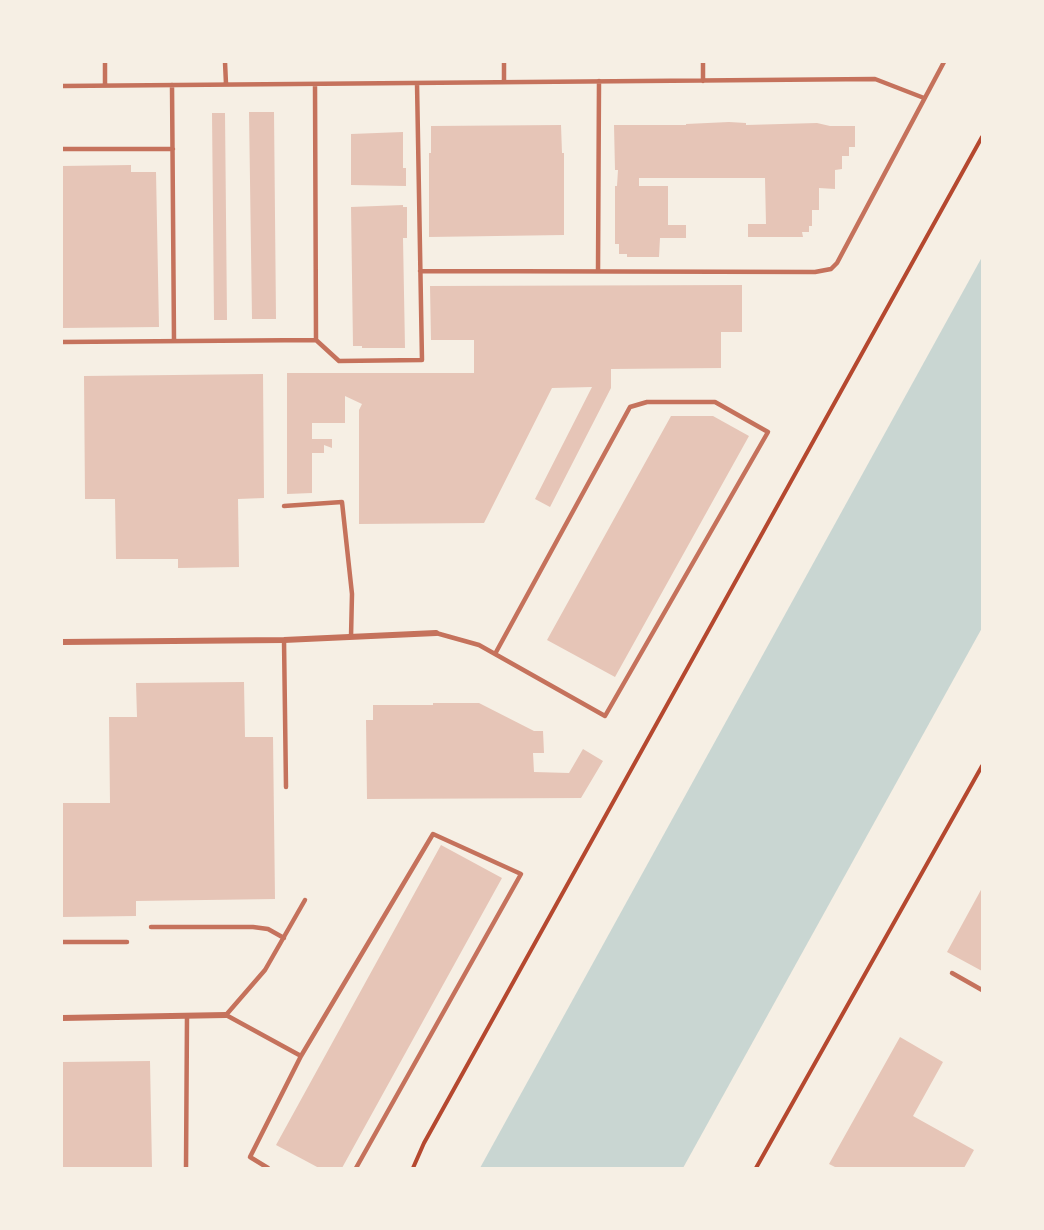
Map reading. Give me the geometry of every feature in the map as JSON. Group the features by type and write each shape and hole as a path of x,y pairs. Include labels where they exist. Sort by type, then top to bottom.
{"street":[{"path":"62,642 284,640 436,633"},
{"path":"62,1018 226,1015"}],"lane":[{"path":"105,62 105,86"},
{"path":"225,62 226,84"},
{"path":"504,62 504,82"},
{"path":"703,62 703,81"},
{"path":"420,271 815,272 831,269 837,263 944,62"},
{"path":"62,86 875,79 924,98"},
{"path":"598,271 599,81"},
{"path":"62,342 316,340 339,361 422,360 417,83"},
{"path":"315,84 316,340"},
{"path":"172,85 174,341"},
{"path":"62,149 173,149"},
{"path":"436,633 479,645 605,716 768,432 715,402 647,402 630,407 495,654"},
{"path":"284,506 342,502 352,594 351,637"},
{"path":"284,640 286,787"},
{"path":"268,1168 250,1157 301,1056 433,834 521,874 356,1168"},
{"path":"301,1056 226,1015 265,970 306,900"},
{"path":"151,927 253,927 268,929 284,938"},
{"path":"62,942 127,942"},
{"path":"952,973 982,990"},
{"path":"186,1168 187,1016"}],"path":[{"path":"413,1168 429,1133 982,137"},
{"path":"756,1168 982,766"}],"shaded area":[{"path":"982,257 982,628 683,1168 480,1168"}],"building":[{"path":"249,112 274,112 276,319 252,319"},
{"path":"212,113 225,113 227,320 214,320"},
{"path":"746,123 746,125 817,123 830,126 855,126 855,147 849,147 849,156 842,156 842,169 835,170 835,189 819,188 819,210 812,210 812,226 809,226 809,232 802,232 803,237 748,237 748,224 766,224 765,178 639,178 639,186 668,186 668,225 686,225 686,238 660,238 659,257 627,257 627,254 619,254 619,244 615,244 615,186 617,186 618,170 615,170 614,125 686,125"},
{"path":"561,125 562,153 564,153 564,235 429,237 431,126"},
{"path":"403,132 403,168 406,168 406,186 351,185 351,134"},
{"path":"131,165 131,172 156,172 159,327 62,328 62,166"},
{"path":"403,205 407,207 407,238 403,238 405,348 353,346 351,207"},
{"path":"742,285 742,332 721,332 721,368 611,369 611,388 550,507 535,499 592,387 552,388 484,523 359,524 359,410 362,404 345,396 345,423 312,423 312,439 332,439 332,448 324,445 324,453 312,453 312,493 287,494 287,373 474,373 474,340 431,340 430,286"},
{"path":"263,374 264,498 238,499 239,567 178,568 178,559 116,559 115,499 85,499 84,376"},
{"path":"671,416 713,416 749,436 615,677 547,640"},
{"path":"244,682 245,737 273,737 275,899 136,901 136,916 62,917 62,803 110,803 109,717 137,717 136,683"},
{"path":"433,703 479,703 534,731 543,731 544,753 533,753 534,772 569,773 583,749 603,761 581,798 367,799 366,720 373,720 373,705 433,705"},
{"path":"441,845 502,878 342,1168 319,1168 276,1145"},
{"path":"982,888 982,971 947,952"},
{"path":"900,1037 943,1062 913,1116 974,1150 964,1168 837,1168 829,1164"},
{"path":"150,1061 152,1168 62,1168 62,1062"}]}
